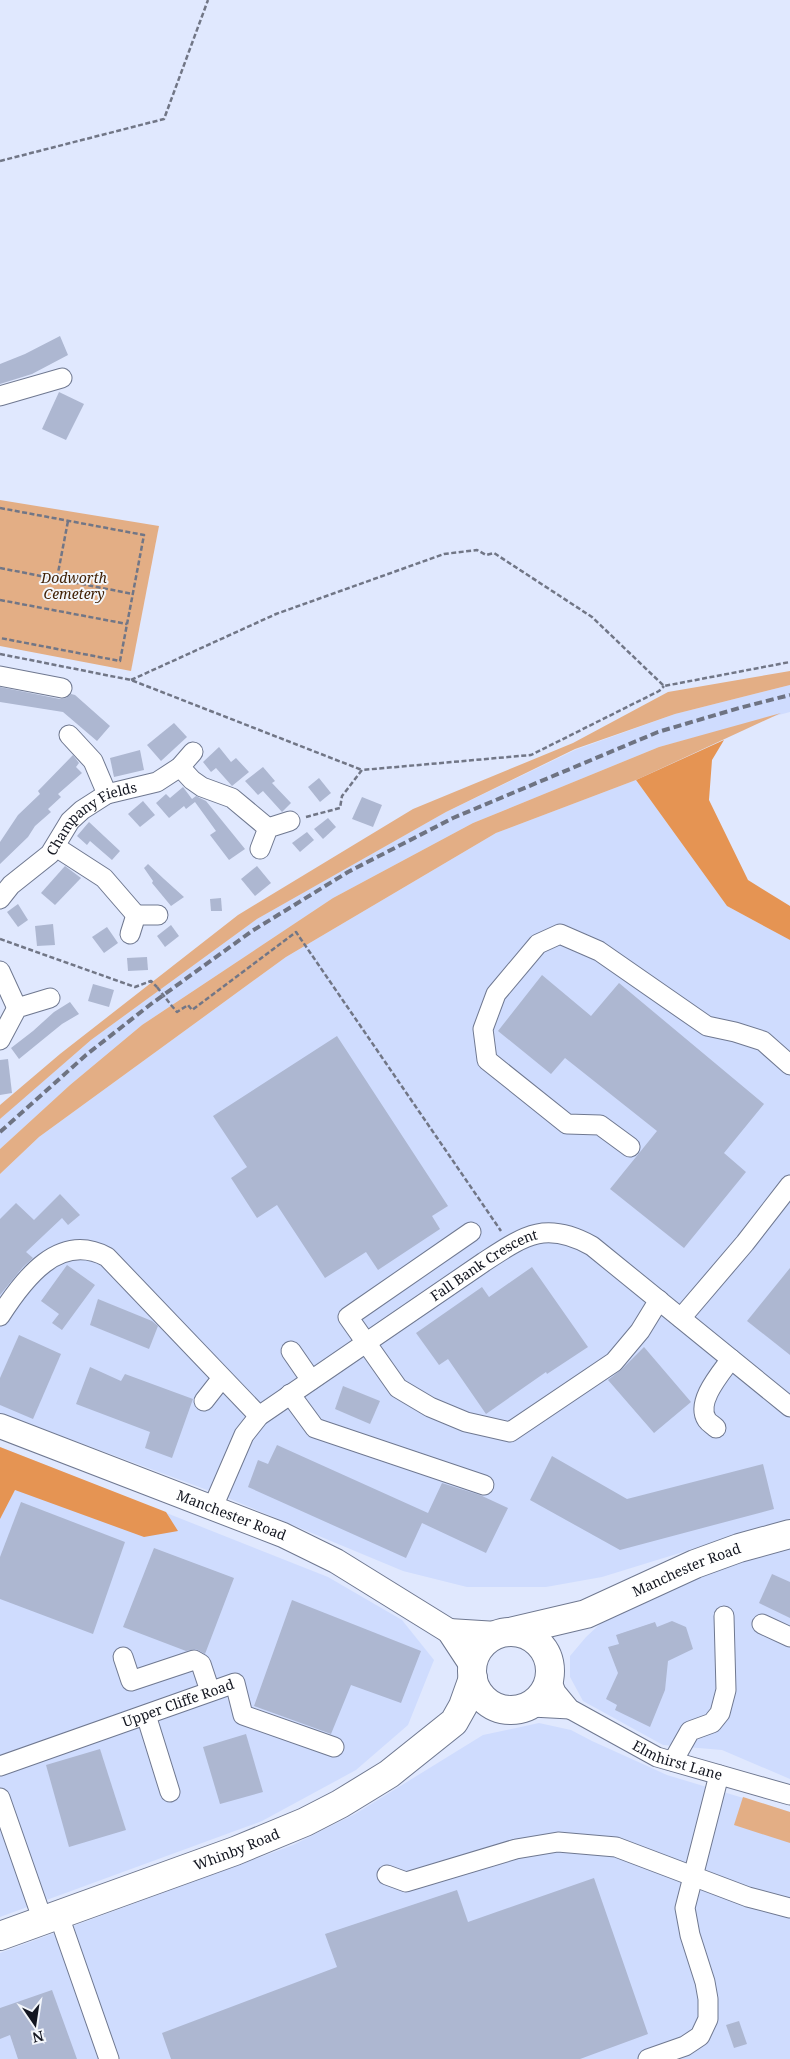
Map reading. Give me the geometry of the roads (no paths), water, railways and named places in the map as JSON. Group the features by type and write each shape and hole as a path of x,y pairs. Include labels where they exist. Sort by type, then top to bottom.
{"highway":[{"name":"Manchester Road","path":"586,1614 557,1649 541,1696 532,1704 510,1709 485,1700 476,1688 472,1672 481,1646 503,1633 586,1614 695,1564 739,1548 790,1534"},
{"name":"Manchester Road","path":"503,1633 525,1634 539,1644 547,1655 550,1674"},
{"name":"Whinby Road","path":"0,1936 236,1851 305,1822 340,1804 389,1774 454,1722 463,1706 472,1672"},
{"name":"Whinby Road","path":"454,1722 510,1709"}],"main road":[{"name":"Manchester Road","path":"0,1426 283,1536 336,1561 450,1631 503,1633"},
{"name":"Manchester Road","path":"450,1631 472,1672"}],"street":[{"path":"0,396 62,378"},
{"path":"0,676 62,688"},
{"path":"69,735 93,761 106,794"},
{"name":"Champany Fields","path":"0,899 11,885 40,863 56,847 70,821 82,810 106,794 157,782 180,767 193,752"},
{"path":"180,767 192,780 202,787 232,798 268,828"},
{"path":"268,828 290,821"},
{"path":"260,849 268,828"},
{"path":"56,847 104,878 136,915 158,915"},
{"path":"130,934 136,915"},
{"path":"630,1147 600,1125 567,1124 487,1060 483,1029 496,994 538,944 560,934 599,951 707,1026 764,1041 790,1065"},
{"path":"0,971 17,1008"},
{"path":"0,1040 17,1008 50,998"},
{"path":"681,1318 745,1243 790,1185"},
{"path":"472,1232 348,1317 398,1388 430,1407 466,1422 510,1432 614,1362 640,1331 659,1300"},
{"name":"Fall Bank Crescent","path":"212,1509 244,1435 259,1416 511,1244 534,1235 556,1233 574,1236 592,1246 790,1408"},
{"path":"0,1316 12,1298 52,1256 73,1249 97,1252 107,1257 259,1416"},
{"path":"291,1351 311,1380"},
{"path":"716,1428 706,1419 704,1408 707,1394 731,1359"},
{"path":"204,1401 222,1378"},
{"path":"290,1394 315,1428 484,1486"},
{"path":"673,1762 690,1731 712,1723 720,1713 726,1690 724,1616"},
{"path":"762,1624 790,1637"},
{"path":"123,1657 132,1681 194,1660 201,1664 210,1692"},
{"name":"Elmhirst Lane","path":"550,1674 556,1692 570,1709 657,1757 790,1795"},
{"name":"Upper Cliffe Road","path":"0,1766 234,1683 243,1715 334,1747"},
{"name":"Elmhirst Lane","path":"510,1709 532,1706 570,1709"},
{"path":"146,1714 170,1792"},
{"path":"648,2059 685,2046 700,2036 708,2019 708,1999 705,1982 690,1936 684,1908 719,1775"},
{"path":"0,1798 110,2059"},
{"path":"387,1875 406,1882 516,1849 558,1842 616,1847 748,1897 790,1908"}],"railway":[{"path":"0,1132 86,1055 151,1004 252,931 348,872 453,818 658,732 790,695"}],"park label":[{"name":"Dodworth Cemetery","path":"74,586"}]}
